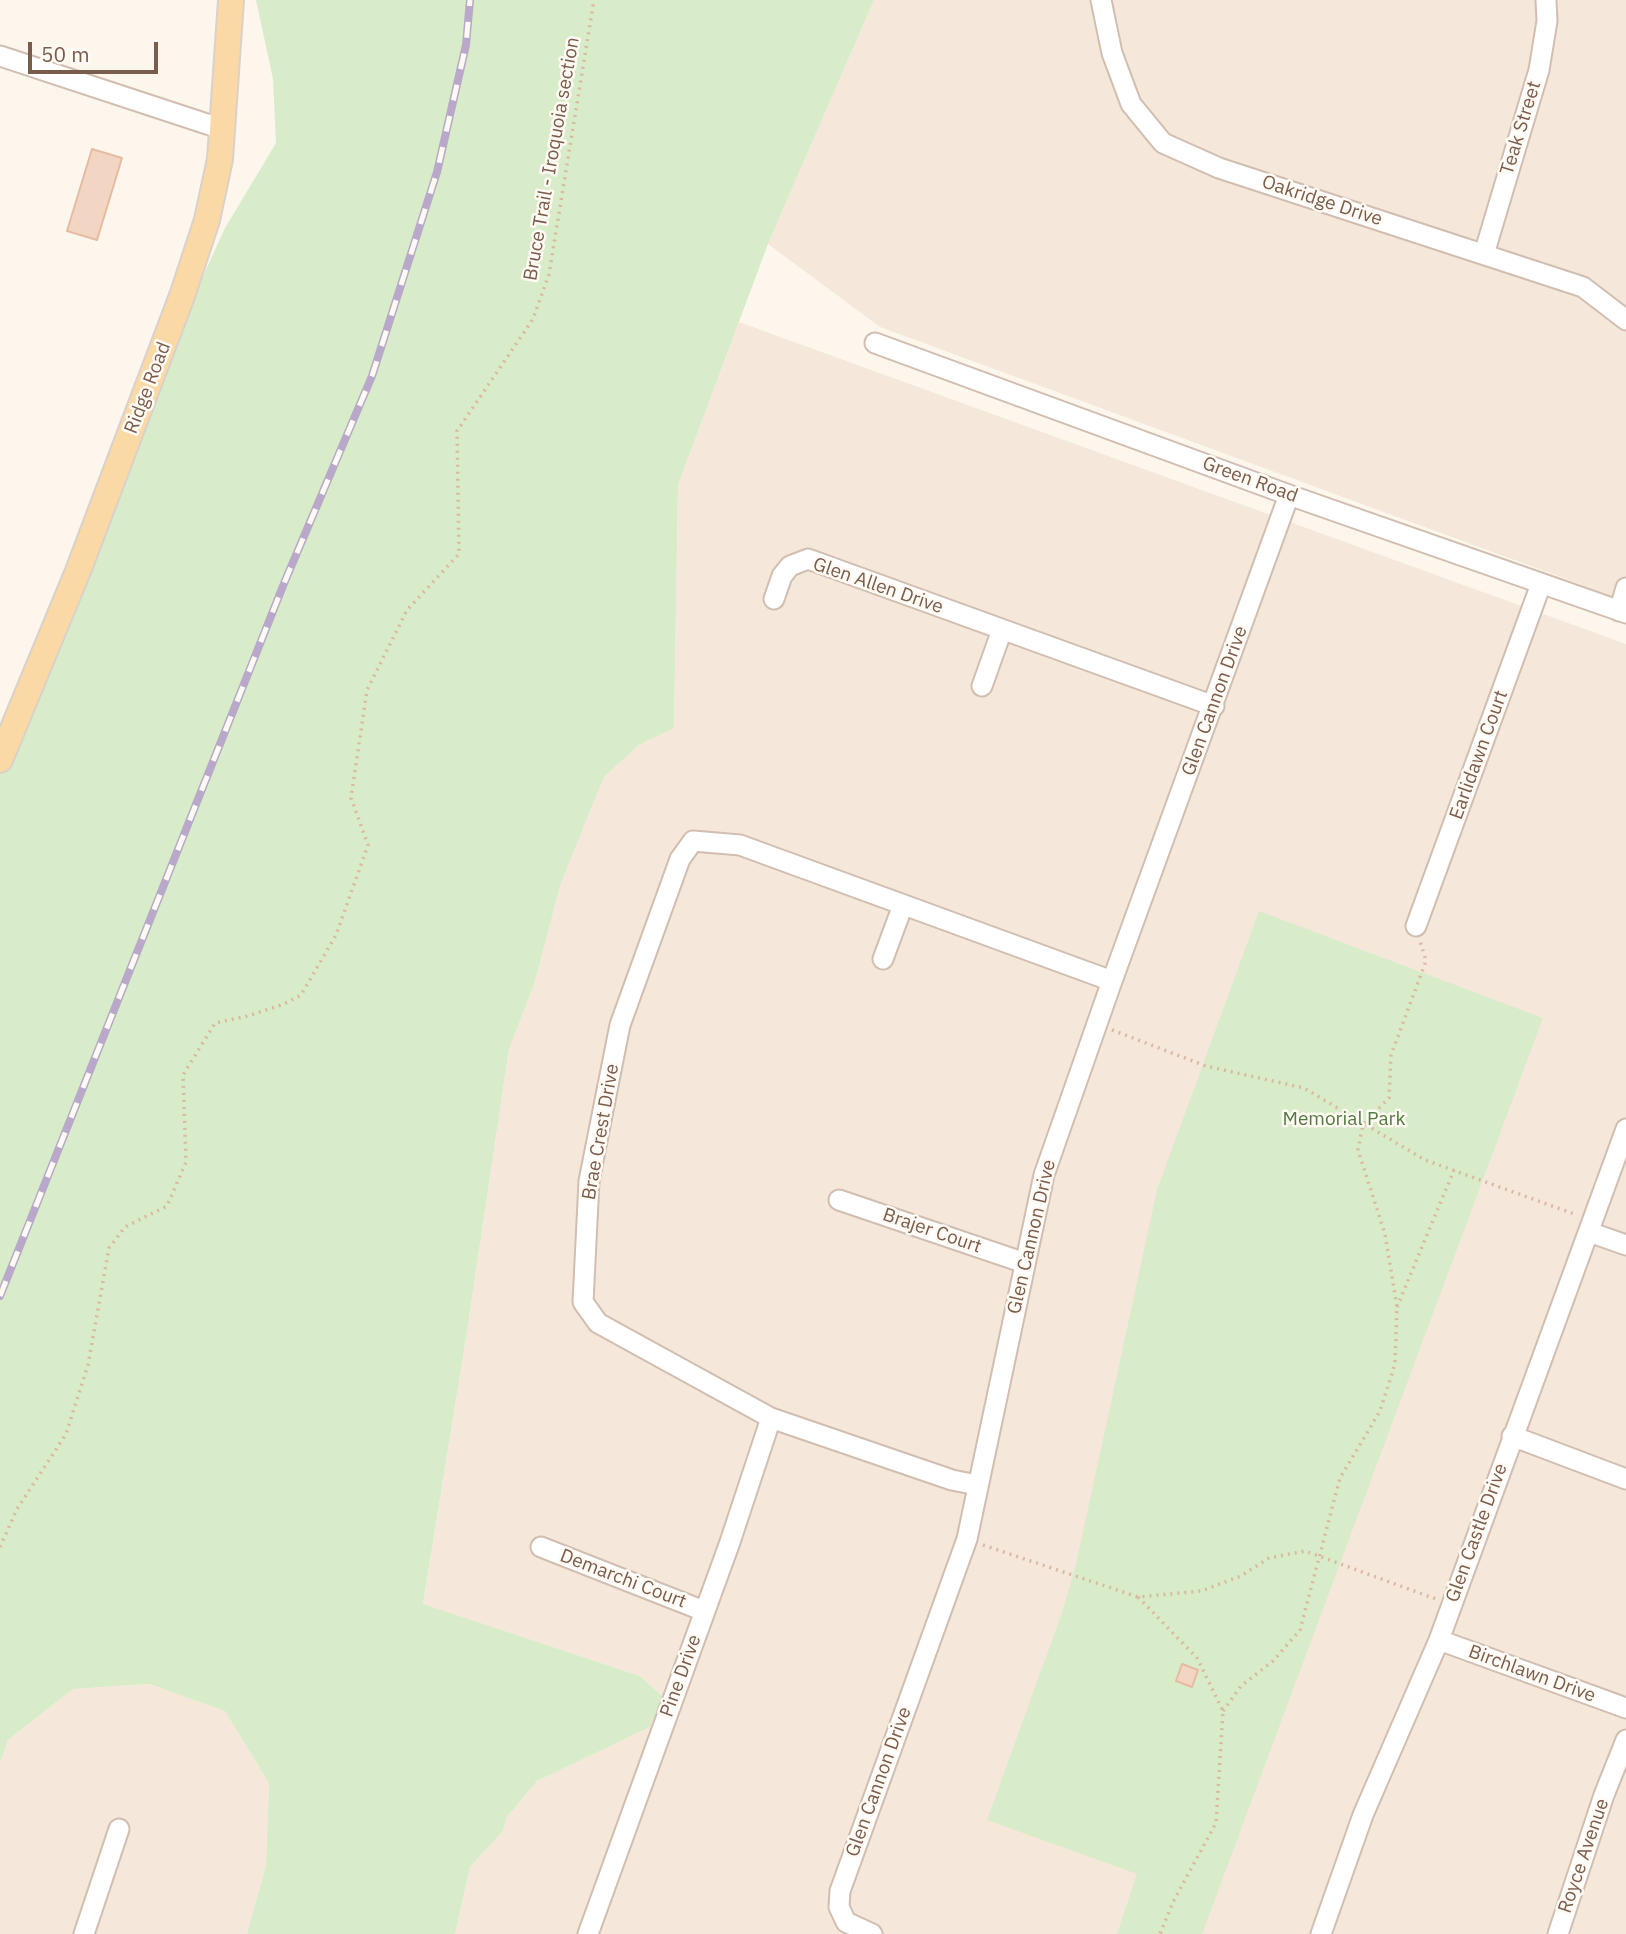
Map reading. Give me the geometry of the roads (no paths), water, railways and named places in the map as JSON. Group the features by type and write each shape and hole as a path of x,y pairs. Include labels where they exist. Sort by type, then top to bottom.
{"main road":[{"name":"Ridge Road","path":"0,760 78,572 182,296 207,220 220,159 231,0"}],"street":[{"name":"Oakridge Drive","path":"1101,0 1112,53 1130,104 1163,144 1219,168 1583,287 1626,320"},
{"name":"Teak Street","path":"1484,254 1539,70 1546,0"},
{"path":"0,56 222,129"},
{"name":"Green Road","path":"875,343 1289,495 1623,612"},
{"name":"Glen Cannon Drive","path":"872,1934 846,1922 839,1907 839,1891 967,1539 1044,1175 1289,495"},
{"name":"Glen Allen Drive","path":"774,599 782,576 790,566 808,559 1214,706"},
{"name":"Earlidawn Court","path":"1416,926 1541,584"},
{"path":"1623,612 1626,588"},
{"path":"982,686 1002,629"},
{"name":"Brae Crest Drive","path":"977,1485 952,1480 771,1418 598,1323 583,1302 589,1181 620,1025 680,859 693,841 740,845 1112,981"},
{"path":"883,958 903,905"},
{"name":"Glen Castle Drive","path":"1321,1934 1363,1815 1439,1640 1626,1129"},
{"name":"Brajer Court","path":"839,1200 1025,1262"},
{"path":"1591,1227 1626,1245"},
{"name":"Pine Drive","path":"588,1934 730,1542 771,1418"},
{"path":"1512,1436 1626,1479"},
{"name":"Demarchi Court","path":"541,1547 704,1611"},
{"name":"Birchlawn Drive","path":"1439,1640 1626,1708"},
{"name":"Royce Avenue","path":"1558,1934 1604,1795 1626,1740"},
{"path":"84,1934 119,1829"}],"railway":[{"path":"0,1296 285,581 372,376 437,172 466,45 470,0"}],"park label":[{"name":"Memorial Park","path":"1344,1120"}]}
